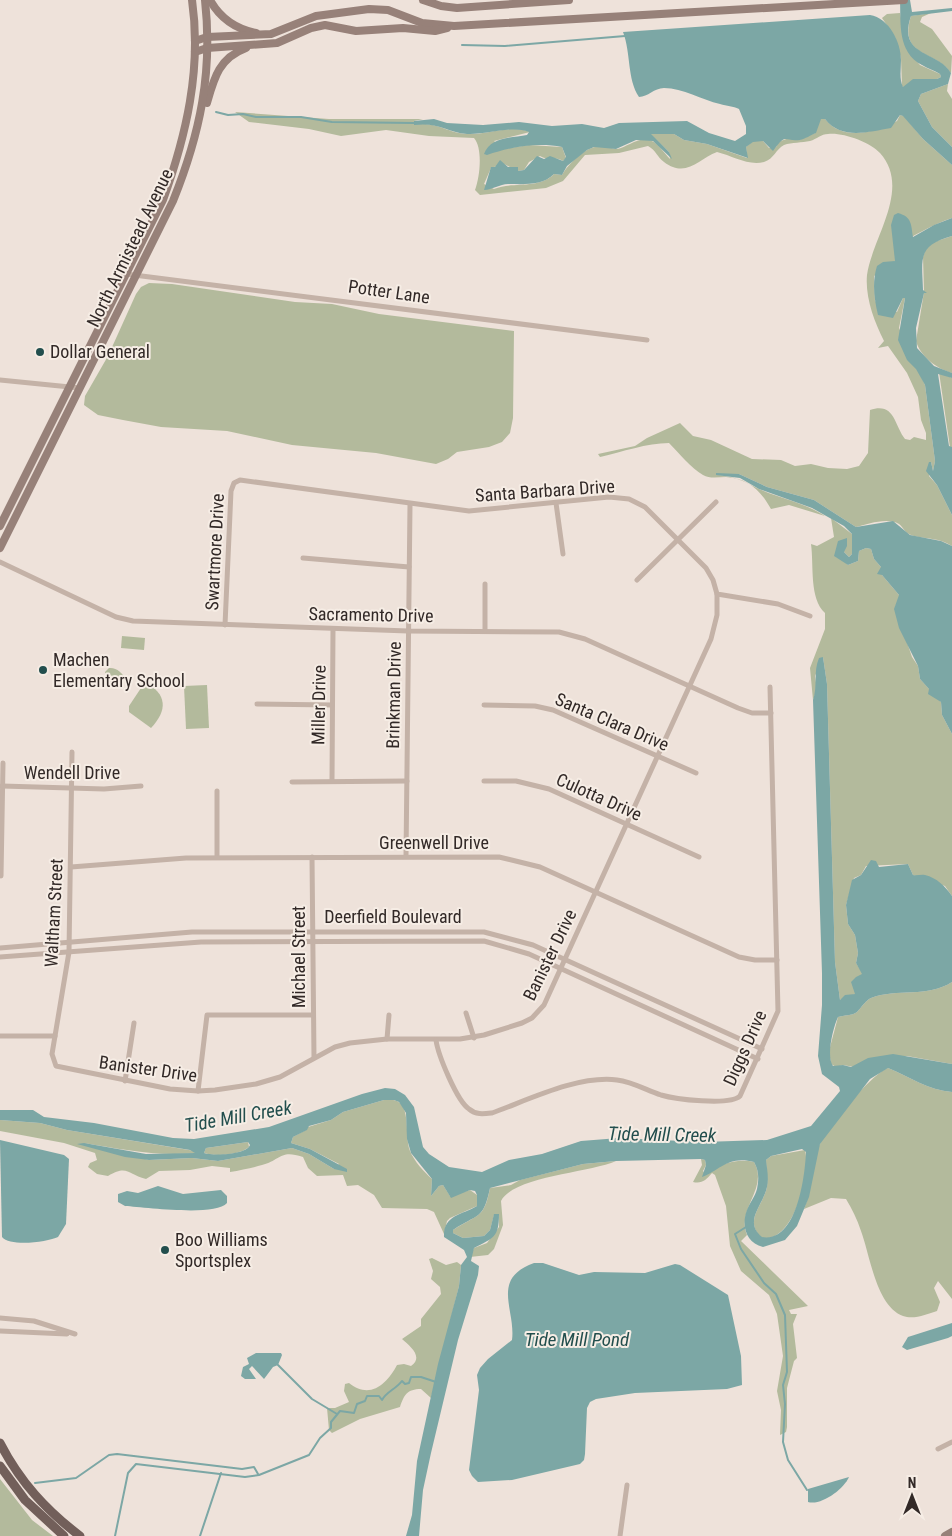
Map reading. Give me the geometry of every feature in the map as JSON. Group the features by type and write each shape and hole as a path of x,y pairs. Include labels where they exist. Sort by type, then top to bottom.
{"main road":[{"name":"North Armistead Avenue","path":"0,526 163,200 179,155 190,106 195,52 192,0"},
{"name":"North Armistead Avenue","path":"0,548 173,201 190,158 201,119 205,93 207,37 205,0"},
{"path":"210,0 219,13 238,27 254,33 275,33"},
{"path":"423,0 441,6 457,8 569,0"},
{"path":"195,41 207,37 262,36 275,33 316,16 378,9 391,11 422,23 454,26 723,5 904,0"},
{"path":"195,52 207,48 277,43 311,28 326,25 356,31 404,28 435,31 454,26"},
{"path":"201,119 221,65 232,54 252,46"},
{"path":"194,71 198,89 205,93"},
{"path":"0,1443 28,1489 55,1516 80,1536"},
{"path":"0,1466 30,1505 64,1536"},
{"path":"945,1536 952,1532"}],"street":[{"name":"Potter Lane","path":"126,274 647,340"},
{"path":"0,380 80,388"},
{"name":"Santa Barbara Drive","path":"236,481 245,480 410,504 485,510 609,497 628,499 645,507 706,568 714,580 717,594"},
{"name":"Swartmore Drive","path":"225,625 230,502 233,486 236,481"},
{"path":"637,580 716,502"},
{"path":"556,503 563,554"},
{"name":"Brinkman Drive","path":"406,856 410,504"},
{"path":"303,558 409,567"},
{"name":"Sacramento Drive","path":"0,562 116,617 133,621 408,631 542,630 572,635 738,708 752,712 770,713"},
{"path":"484,584 485,630"},
{"path":"717,594 778,604 810,616"},
{"name":"Banister Drive","path":"62,1069 125,1081 198,1091 269,1080 350,1043 387,1039 436,1040 474,1038 532,1018 544,1005 714,632 717,615 717,594"},
{"name":"Miller Drive","path":"332,781 334,629"},
{"name":"Diggs Drive","path":"436,1040 438,1050 462,1100 470,1110 478,1114 492,1113 583,1082 599,1080 627,1082 675,1098 737,1099 742,1093 758,1059 778,1011 770,687"},
{"path":"257,704 332,705"},
{"name":"Santa Clara Drive","path":"484,705 535,706 553,710 696,773"},
{"name":"Waltham Street","path":"62,1069 56,1066 53,1061 55,1036 69,952 72,752"},
{"path":"1,876 2,762"},
{"path":"292,782 407,781"},
{"name":"Culotta Drive","path":"484,781 516,781 549,789 699,857"},
{"name":"Wendell Drive","path":"2,786 104,789 141,786"},
{"path":"217,791 217,857"},
{"name":"Greenwell Drive","path":"71,867 163,859 217,857 483,856 515,860 540,867 739,957 755,960 777,960"},
{"name":"Michael Street","path":"312,857 314,1058"},
{"name":"Deerfield Boulevard","path":"0,948 192,932 484,932 517,939 565,959 762,1049"},
{"name":"Deerfield Boulevard","path":"0,957 193,942 484,941 515,948 758,1059"},
{"path":"466,1013 474,1038"},
{"path":"198,1091 207,1015 313,1015"},
{"path":"387,1039 389,1015"},
{"path":"125,1081 134,1023"},
{"path":"0,1036 55,1036"},
{"path":"0,1318 34,1321 75,1334 0,1331"},
{"path":"938,1449 952,1442"},
{"path":"620,1536 627,1485"}],"green space":[{"path":"900,13 907,50 920,65 940,74 941,77 904,88 902,86 901,58 895,37 882,18 887,14"},
{"path":"931,13 922,17 920,22 932,29 952,56 951,73 937,60 920,52 910,39 908,30 911,16"},
{"path":"948,84 947,91 952,99 952,147 932,127 918,101 921,94"},
{"path":"235,112 329,119 423,119 414,121 414,124 436,126 467,134 507,129 530,132 494,141 503,149 529,145 562,147 566,158 563,161 540,156 529,162 524,170 518,171 504,164 491,168 484,184 494,189 533,184 548,179 554,174 562,175 578,156 595,147 603,146 617,149 644,139 654,142 670,159 669,152 650,134 674,134 684,140 707,144 747,158 746,147 753,141 763,141 769,148 776,147 778,142 789,138 799,140 815,133 820,119 825,119 841,131 860,133 879,129 897,121 900,115 904,116 923,139 952,165 952,218 930,227 895,246 895,261 874,276 875,301 897,312 903,298 905,298 899,328 925,385 935,461 933,471 931,462 929,476 937,485 952,515 952,546 938,540 911,535 899,524 889,521 856,527 814,500 767,487 739,474 719,476 737,479 706,476 685,460 669,443 643,446 600,457 598,454 635,446 647,438 680,423 693,436 711,440 752,459 781,460 795,466 811,464 828,468 847,469 859,466 868,453 870,410 878,408 884,409 893,416 905,439 910,440 914,437 926,440 918,397 907,373 888,346 878,348 884,341 874,317 867,292 867,275 870,261 887,214 892,182 889,167 880,153 870,145 848,136 826,134 810,141 784,145 770,159 764,162 746,162 717,152 686,168 672,167 664,162 648,146 619,153 585,155 563,181 546,188 480,195 475,190 480,155 474,138 429,136 386,130 341,136 309,129 249,122"},
{"path":"952,236 952,373 925,357 916,341 924,292 923,257 926,248 931,243"},
{"path":"149,283 172,284 295,302 332,304 379,314 514,331 513,418 510,433 502,442 489,447 457,452 448,459 436,464 376,453 292,445 227,431 161,427 98,415 84,405 85,396 108,356 136,294 141,287"},
{"path":"939,372 952,378 952,461"},
{"path":"749,484 825,516 789,505 771,509 758,491"},
{"path":"831,518 852,534 852,554 849,557 844,552 836,557 841,558 848,565 858,561 859,551 866,548 871,549 874,559 881,567 882,575 899,595 899,600 895,607 912,657 918,666 920,679 941,702 942,715 952,734 952,896 945,886 913,875 908,864 866,866 861,875 854,878 846,905 848,924 855,935 858,953 856,963 863,974 855,994 840,1000 835,962 827,684 823,657 815,676 817,689 813,700 810,668 825,629 825,613 816,599 814,590 811,544 817,546 834,537"},
{"path":"122,636 145,638 144,650 121,648"},
{"path":"109,668 117,669 123,675 125,679 122,685 113,685 106,677 105,672"},
{"path":"145,682 158,692 163,703 160,715 151,728 129,712 129,706"},
{"path":"207,685 209,728 186,729 184,686"},
{"path":"952,982 952,1064 907,1056 854,1067 843,1065 836,1067 831,1064 829,1051 838,1017 857,1012 871,998 881,995 933,990"},
{"path":"888,1068 927,1086 952,1092 952,1299 938,1281 934,1288 940,1302 937,1311 916,1317 903,1316 886,1302 875,1279 858,1222 846,1199 831,1198 804,1209 809,1194 816,1156 822,1141 838,1117 860,1091 871,1080"},
{"path":"384,1100 394,1100 400,1103 404,1109 410,1151 419,1166 432,1179 431,1196 439,1186 443,1185 450,1196 470,1190 477,1195 477,1206 450,1218 447,1221 444,1234 434,1212 427,1209 382,1208 374,1195 358,1185 347,1186 343,1175 317,1176 308,1168 303,1157 295,1155 281,1156 262,1165 230,1172 230,1168 212,1166 190,1170 159,1171 146,1179 124,1171 108,1176 97,1174 88,1167 90,1163 97,1160 95,1153 64,1143 0,1131 0,1120 40,1123 67,1130 195,1151 195,1153 181,1154 153,1153 84,1143 149,1160 192,1158 218,1161 292,1148 309,1154 334,1169 339,1164 310,1149 291,1143 293,1137 308,1127 331,1120 343,1112"},
{"path":"248,1142 249,1147 240,1152 214,1155 204,1153 206,1148"},
{"path":"805,1150 805,1174 798,1204 783,1230 773,1237 762,1238 754,1226 754,1219 767,1187 766,1160 771,1156"},
{"path":"701,1159 705,1160 706,1165 703,1171 706,1175 722,1165 735,1161 754,1162 758,1172 758,1181 746,1216 747,1235 741,1241 808,1306 789,1310 791,1314 797,1314 793,1324 797,1358 794,1361 787,1388 786,1432 780,1435 781,1410 777,1391 783,1356 777,1314 769,1295 741,1271 730,1246 726,1206 715,1175 712,1173 704,1181 693,1182 702,1165"},
{"path":"616,1161 536,1181 521,1186 509,1193 501,1201 503,1225 494,1249 488,1255 470,1257 474,1248 487,1243 499,1227 499,1214 494,1215 490,1230 484,1236 463,1238 453,1233 453,1230 482,1211 490,1188 511,1185 520,1180 583,1164"},
{"path":"432,1258 446,1265 457,1262 461,1265 459,1286 431,1398 421,1389 412,1390 405,1396 400,1407 360,1419 332,1433 329,1430 327,1408 335,1408 349,1402 344,1391 345,1384 349,1383 357,1388 371,1390 383,1384 397,1365 411,1366 415,1363 416,1355 402,1339 421,1326 421,1319 441,1294 440,1287 431,1279 433,1271 429,1259"},
{"path":"0,1479 32,1520 53,1536 0,1536"}],"water":[{"path":"900,0 910,0 912,12 952,8 952,11 911,16 908,29 909,39 914,46 937,60 951,73 948,84 921,94 918,101 932,127 952,147 952,165 923,139 903,116 900,115 891,128 855,133 839,130 831,126 825,119 821,119 816,133 800,140 785,139 773,151 763,141 753,142 746,147 748,158 707,144 684,140 674,134 651,134 669,152 672,159 653,141 636,140 616,149 594,147 587,150 567,166 562,175 554,174 544,181 526,184 505,184 484,190 491,167 495,167 500,160 508,167 518,167 518,171 524,170 537,156 544,159 550,156 563,161 566,157 562,147 524,146 487,155 484,154 487,148 496,141 527,135 529,132 507,130 467,134 436,126 414,125 414,121 434,119 447,123 483,125 519,122 552,126 582,124 604,128 619,123 687,121 709,133 735,141 746,134 746,126 739,109 685,92 664,88 639,97 631,74 623,32 870,15 883,21 893,32 899,46 903,87 913,79 937,79 941,77 940,74 924,66 908,53 902,36"},
{"path":"898,213 908,219 913,237 934,225 952,218 952,236 933,244 924,255 922,269 923,290 927,293 924,293 916,328 917,348 934,366 952,373 952,378 938,374 949,446 952,447 952,515 937,485 926,471 929,462 931,462 933,471 935,461 925,385 916,369 907,360 898,340 905,298 903,298 893,318 878,315 875,302 874,284 877,266 883,262 895,261 891,225 894,215"},
{"path":"716,473 739,474 767,487 814,500 856,527 893,521 910,535 941,541 952,546 952,734 942,715 941,702 928,694 929,689 920,679 918,666 899,628 894,609 899,595 882,575 877,574 881,567 874,559 871,549 866,548 859,551 858,561 848,565 834,556 838,541 847,538 847,546 844,552 849,557 852,554 852,534 844,526 812,508 759,489 740,478 716,475"},
{"path":"823,657 827,684 835,962 840,1000 845,995 855,994 851,982 862,974 856,963 858,953 855,935 848,924 846,905 852,880 861,875 871,860 876,861 879,867 908,864 913,875 929,876 937,880 952,896 952,982 933,990 881,995 871,998 857,1012 838,1017 831,1042 831,1061 833,1066 843,1065 851,1067 868,1058 893,1054 952,1064 952,1092 927,1086 888,1068 870,1079 820,1144 809,1197 797,1226 785,1240 763,1247 752,1242 746,1233 745,1216 757,1189 758,1172 754,1162 745,1160 725,1164 702,1177 706,1165 705,1160 701,1159 616,1161 583,1164 490,1188 482,1211 453,1230 453,1233 463,1238 484,1236 490,1230 494,1214 499,1214 498,1228 494,1236 474,1248 471,1261 479,1266 478,1275 458,1340 431,1453 423,1490 419,1536 406,1536 412,1515 417,1461 438,1364 459,1286 461,1265 467,1257 464,1250 444,1237 445,1230 447,1224 454,1217 477,1206 477,1195 475,1191 470,1190 451,1198 443,1185 439,1186 431,1196 432,1179 411,1153 407,1139 406,1113 399,1102 384,1100 343,1112 331,1120 309,1126 307,1130 293,1137 291,1143 310,1149 347,1169 347,1172 334,1169 309,1154 292,1148 218,1161 192,1158 149,1160 125,1157 77,1144 84,1143 146,1154 195,1153 190,1150 67,1130 40,1123 0,1120 0,1110 33,1110 44,1117 94,1123 173,1138 194,1139 269,1127 362,1094 385,1088 395,1089 405,1095 414,1107 423,1147 429,1154 449,1167 482,1172 509,1160 542,1154 581,1141 619,1138 703,1142 767,1140 811,1126 840,1091 839,1087 822,1074 818,1056 822,1005 822,973 813,700 816,668 819,658","holes":["248,1142 250,1145 247,1148 236,1153 204,1153 206,1148","802,1149 806,1152 804,1176 797,1206 784,1230 774,1236 762,1237 754,1225 754,1219 767,1187 766,1160 771,1156"]},
{"path":"0,1140 64,1155 69,1159 66,1224 58,1237 46,1241 21,1243 6,1240 2,1237"},
{"path":"158,1186 183,1194 221,1190 227,1196 227,1203 209,1210 194,1210 125,1206 118,1202 118,1194 127,1191 138,1193"},
{"name":"Tide Mill Pond","path":"534,1263 543,1263 579,1275 594,1272 645,1273 675,1264 680,1265 728,1295 741,1356 742,1385 727,1389 635,1393 596,1399 590,1402 587,1408 585,1454 584,1460 580,1464 512,1480 478,1482 469,1470 479,1390 477,1375 488,1359 512,1340 508,1296 509,1286 513,1277"},
{"path":"952,1323 952,1336 948,1338 907,1350 902,1347 908,1337"},
{"path":"256,1353 281,1353 282,1355 278,1365 273,1367 264,1379 252,1366 249,1369 256,1379 245,1379 241,1376 243,1367 249,1364 247,1358"},
{"path":"849,1477 842,1487 831,1496 813,1503 808,1502 808,1489"}],"waterway":[{"path":"462,45 505,46 625,36"},
{"path":"216,112 256,117 301,117 332,122 414,123"},
{"path":"746,1227 735,1234 741,1249 764,1283 776,1294 785,1315 787,1372 783,1385 785,1404 783,1442 788,1460 807,1490"},
{"path":"278,1365 312,1399 337,1414"},
{"path":"115,1536 128,1473 136,1464 245,1477 259,1475 309,1455 320,1438 331,1428 331,1422 340,1411 354,1413 357,1404 365,1401 367,1396 379,1396 382,1400 402,1381 405,1384 409,1383 411,1377 421,1377 436,1382"},
{"path":"35,1483 76,1478 109,1455 117,1454 242,1469 254,1467 258,1474"},
{"path":"200,1536 221,1473"}],"place":[{"name":"Dollar General","path":"40,352"},
{"name":"Machen Elementary School","path":"43,670"},
{"name":"Boo Williams Sportsplex","path":"165,1250"}],"water label":[{"name":"Tide Mill Creek","path":"238,1116"},
{"name":"Tide Mill Creek","path":"662,1134"}]}
